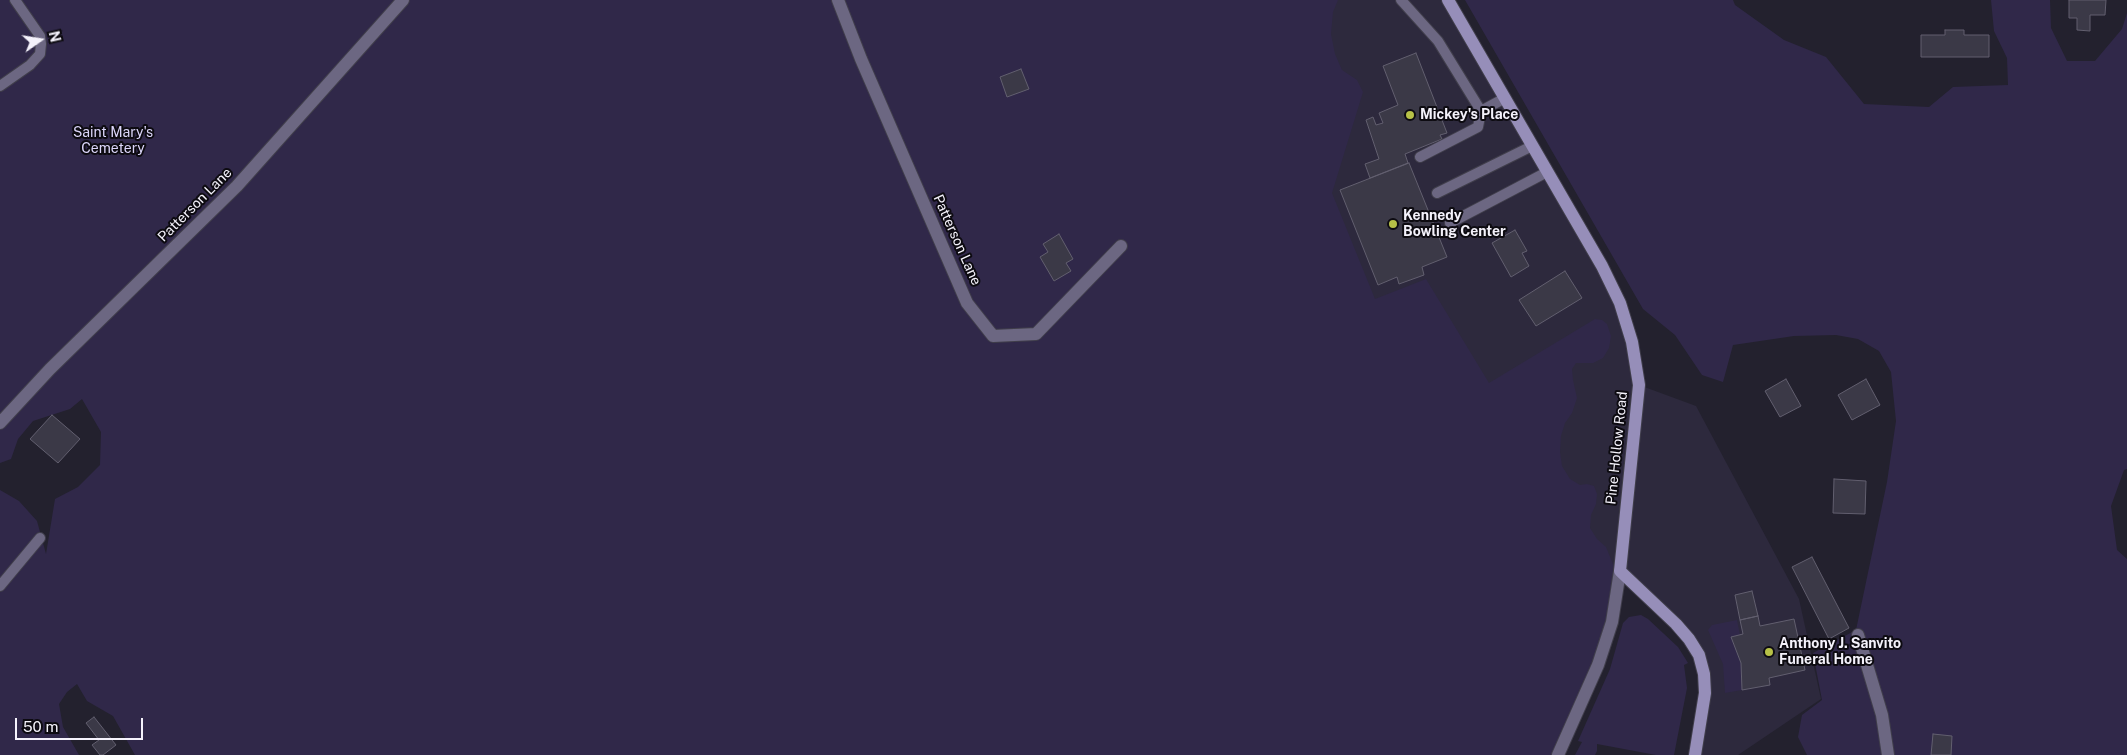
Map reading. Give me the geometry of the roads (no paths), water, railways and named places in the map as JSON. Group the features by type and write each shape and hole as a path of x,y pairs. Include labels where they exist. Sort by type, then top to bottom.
{"street":[{"name":"Patterson Lane","path":"0,423 50,369 237,186 403,0"},
{"name":"Patterson Lane","path":"838,0 861,59 968,303 994,336 1036,334 1121,246"},
{"name":"Pine Hollow Road","path":"1448,0 1620,303 1632,342 1639,385 1620,571 1612,622 1598,666 1558,755"},
{"path":"1620,571 1676,624 1689,639 1698,656 1704,674 1705,693 1694,755"},
{"path":"1858,635 1882,715 1888,755"}],"lane":[{"path":"0,86 30,64 40,54 40,36 15,0"},
{"path":"1401,0 1438,41 1481,111 1478,127 1420,157"},
{"path":"1481,111 1505,98"},
{"path":"1437,193 1532,146"},
{"path":"1450,223 1547,172"},
{"path":"0,586 40,538"}],"place":[{"name":"Mickey's Place","path":"1410,115"},
{"name":"Kennedy Bowling Center","path":"1393,224"},
{"name":"Anthony J. Sanvito Funeral Home","path":"1769,652"}],"park label":[{"name":"Saint Mary's Cemetery","path":"113,142"}]}
